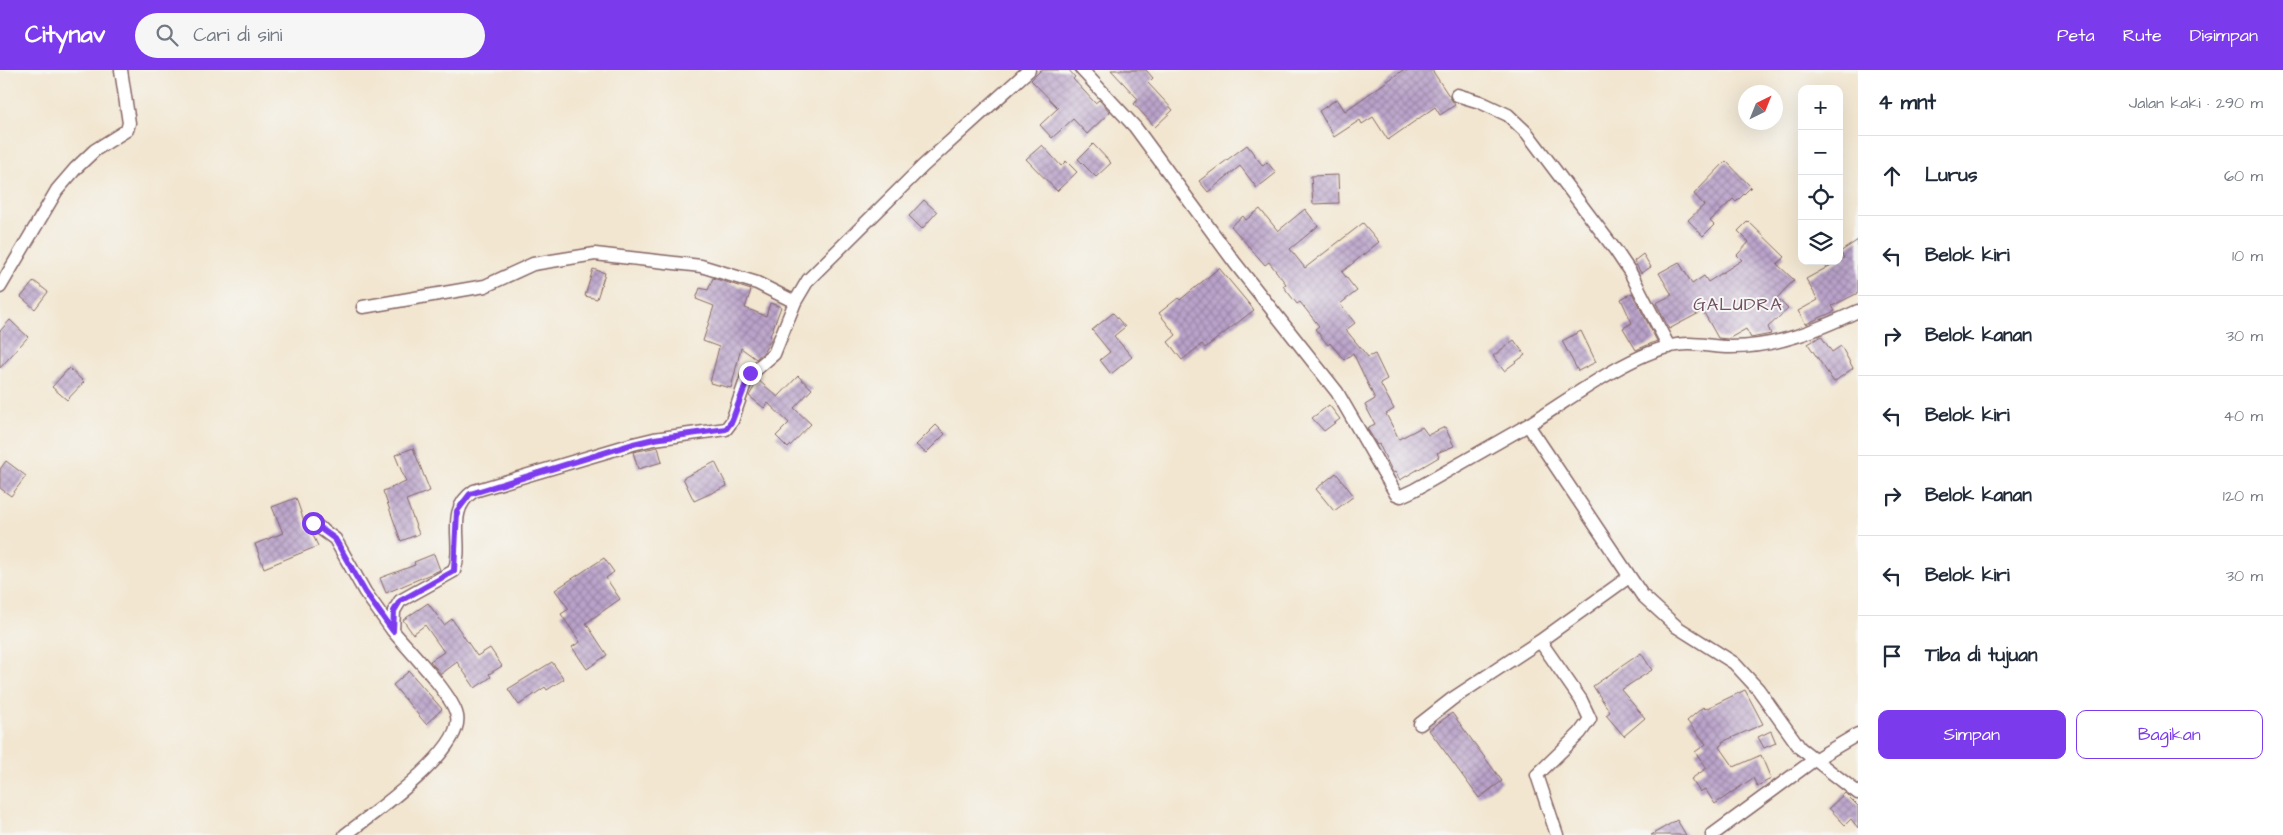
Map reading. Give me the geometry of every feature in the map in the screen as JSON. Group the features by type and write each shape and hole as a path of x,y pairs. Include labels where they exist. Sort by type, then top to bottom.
{"street":[{"path":"0,287 58,190 76,168 96,150 127,130 129,123 121,70"},
{"path":"393,631 394,611 400,601 454,571 457,511 470,494 633,444 664,437 726,429 732,421 747,376 774,354 795,302 808,280 916,172 1029,70"},
{"path":"1082,70 1135,127 1235,263 1337,392 1396,494 1401,496 1528,425 1642,355 1684,343 1730,347 1763,345 1786,341 1858,311"},
{"path":"1457,95 1480,102 1508,115 1527,133 1621,258 1669,346"},
{"path":"363,307 485,286 533,264 595,254 701,266 757,282 795,302"},
{"path":"1528,425 1642,595 1677,627 1734,663 1758,689 1800,748 1858,794"},
{"path":"313,523 335,539 365,592 393,631 447,696 457,716 457,723 438,758 345,835"},
{"path":"1420,724 1452,699 1540,641 1630,577"},
{"path":"1540,641 1581,700 1590,719 1580,733 1536,775 1557,835"},
{"path":"1712,835 1814,760 1858,734"}],"building":[{"path":"1041,70 1069,70 1075,77 1073,79 1095,103 1099,100 1110,112 1087,134 1073,119 1052,138 1040,125 1058,108 1031,80"},
{"path":"1111,70 1146,70 1153,78 1148,83 1173,110 1155,127 1134,104 1138,99"},
{"path":"1403,70 1432,70 1455,105 1440,115 1435,107 1388,140 1373,117 1362,124 1360,120 1334,137 1319,111 1337,99 1345,111"},
{"path":"1093,144 1111,163 1096,177 1078,159"},
{"path":"1042,145 1061,166 1066,161 1077,172 1057,191 1026,159"},
{"path":"1247,145 1263,166 1267,162 1276,173 1257,188 1240,166 1208,192 1199,181"},
{"path":"1726,161 1751,187 1736,202 1733,199 1710,221 1714,225 1703,236 1688,220 1704,205 1694,194"},
{"path":"1338,175 1339,203 1313,204 1311,176"},
{"path":"924,200 937,212 922,229 909,216"},
{"path":"1260,209 1278,231 1305,209 1318,226 1290,249 1305,268 1363,223 1379,242 1342,272 1357,291 1340,304 1355,323 1346,330 1368,357 1375,354 1387,379 1380,383 1394,409 1386,414 1399,439 1422,427 1428,435 1445,427 1454,446 1437,453 1439,457 1400,480 1395,472 1393,473 1379,444 1377,445 1367,428 1375,424 1365,405 1375,399 1353,353 1344,360 1330,343 1328,345 1315,329 1319,326 1300,302 1297,304 1283,286 1286,284 1269,262 1265,265 1231,226 1243,216 1246,220"},
{"path":"1748,221 1785,257 1777,264 1794,280 1777,298 1788,309 1768,327 1771,334 1751,338 1746,329 1728,339 1718,338 1703,311 1669,329 1656,303 1672,295 1659,273 1679,262 1692,284 1704,276 1708,282 1742,260 1737,255 1749,242 1738,231"},
{"path":"1858,240 1858,293 1832,306 1835,311 1806,324 1798,311 1818,300 1806,279 1831,265 1843,265 1843,250"},
{"path":"1643,254 1651,267 1641,273 1634,261"},
{"path":"1219,268 1254,310 1205,348 1202,344 1182,360 1168,342 1176,335 1159,313 1178,298 1180,300"},
{"path":"593,269 605,273 597,299 585,296"},
{"path":"713,278 751,290 745,308 766,316 770,303 781,307 770,336 772,338 763,353 756,359 741,348 731,388 710,383 719,347 703,341 714,306 696,299 700,288 708,290"},
{"path":"34,281 48,292 35,309 21,297"},
{"path":"1632,293 1657,341 1636,350 1623,328 1632,323 1621,299"},
{"path":"1113,313 1125,327 1114,336 1132,357 1111,374 1100,360 1110,352 1092,330"},
{"path":"10,320 28,337 0,368 0,331"},
{"path":"1581,331 1596,362 1578,371 1562,341"},
{"path":"1821,336 1832,352 1841,346 1853,368 1834,382 1808,344"},
{"path":"1514,340 1525,355 1504,371 1493,356"},
{"path":"69,368 84,382 67,400 52,387"},
{"path":"798,376 812,389 794,408 811,424 788,448 776,436 789,423 768,403 764,408 749,396 758,380 778,397"},
{"path":"1329,405 1340,419 1324,431 1312,418"},
{"path":"936,425 945,434 926,453 916,445"},
{"path":"658,447 662,462 638,469 633,452"},
{"path":"413,448 430,491 406,500 419,534 401,541 383,491 406,482 395,455"},
{"path":"6,461 26,476 11,496 0,488 0,469"},
{"path":"715,462 727,486 694,501 683,478"},
{"path":"1336,473 1354,496 1334,511 1316,489"},
{"path":"296,498 306,527 312,533 318,546 264,568 255,544 283,533 272,507"},
{"path":"434,554 440,570 386,593 380,578 415,565 414,562"},
{"path":"604,558 614,572 606,578 620,599 586,623 607,655 587,669 572,647 580,642 561,614 569,609 555,590"},
{"path":"428,603 444,625 452,619 477,656 490,648 502,666 489,674 491,677 475,688 457,662 441,674 430,661 444,652 425,625 413,634 403,620"},
{"path":"1641,653 1652,670 1621,690 1645,718 1624,736 1606,715 1610,712 1593,686"},
{"path":"552,662 564,679 547,690 545,687 519,705 508,689"},
{"path":"409,671 442,709 426,724 393,685"},
{"path":"1745,690 1763,724 1722,742 1723,744 1720,747 1734,767 1761,755 1771,779 1757,786 1753,778 1715,804 1705,789 1700,792 1691,779 1707,768 1695,752 1706,744 1687,721 1703,707 1705,709"},
{"path":"1452,713 1502,781 1479,798 1429,730"},
{"path":"1771,731 1776,743 1764,748 1758,737"},
{"path":"1845,793 1858,806 1858,828 1851,819 1845,825 1829,808"},
{"path":"1677,820 1686,835 1651,835"}],"district":[{"name":"GALUDRA","path":"1738,304"}],"route":[{"path":"313,523 324,529 335,539 365,592 393,631 394,611 400,601 454,571 457,511 464,499 474,491 633,444 673,436 720,432 730,426 747,376 750,373"}]}
